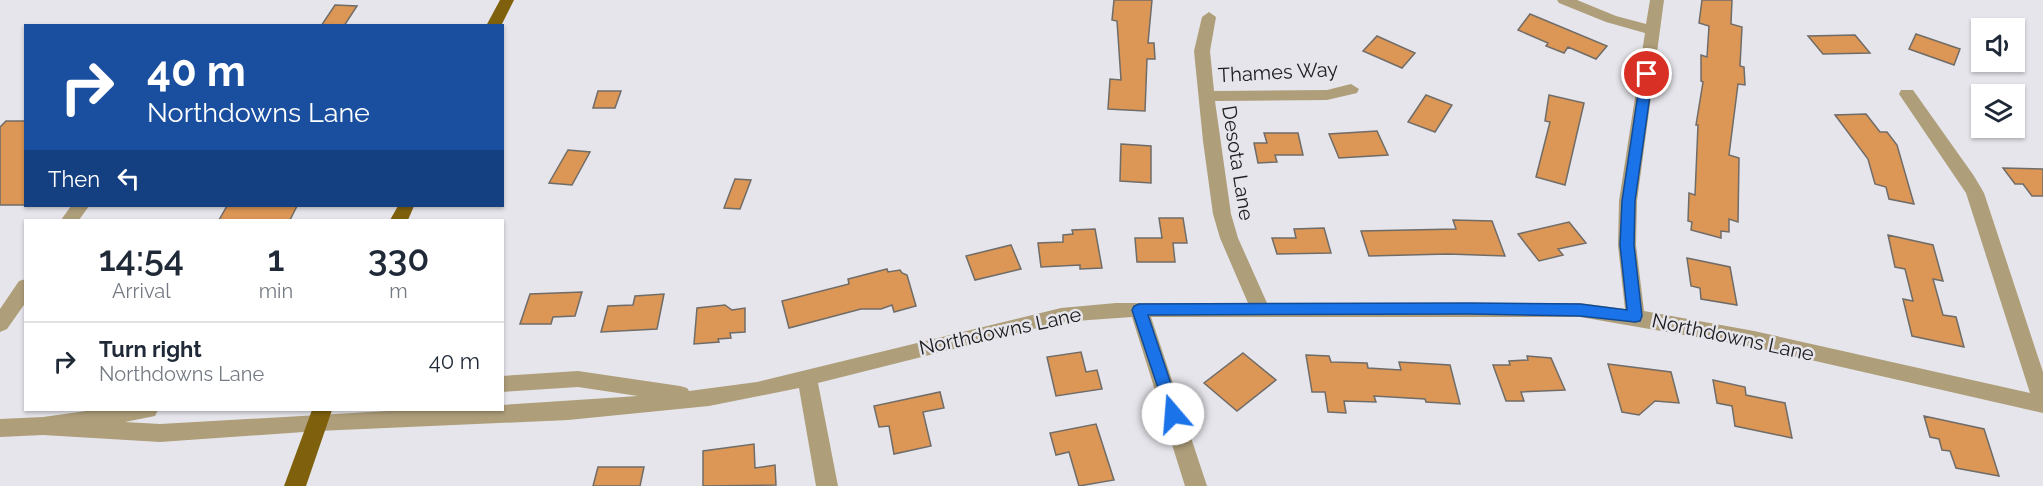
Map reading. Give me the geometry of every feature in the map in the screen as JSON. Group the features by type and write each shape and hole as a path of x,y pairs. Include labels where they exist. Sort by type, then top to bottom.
{"main road":[{"path":"494,24 507,0"},
{"path":"295,486 320,416"}],"street":[{"path":"1564,0 1611,19 1653,32"},
{"path":"1635,316 1627,245 1628,201 1657,0"},
{"name":"Desota Lane","path":"1209,17 1203,40 1211,141 1222,214 1229,238 1260,309"},
{"name":"Thames Way","path":"1207,96 1327,95 1351,89"},
{"path":"1907,94 1975,193 2043,404"},
{"path":"0,324 24,289"},
{"path":"1139,310 1196,486"},
{"name":"Northdowns Lane","path":"43,426 160,433 320,416 568,411 709,398 758,390 1061,315 1139,310 1580,310 1635,316 2043,404"},
{"path":"807,377 827,486"},
{"name":"Northdowns Lane","path":"504,384 578,379 709,398"},
{"name":"Northdowns Lane","path":"0,428 43,426 141,411"}],"building":[{"path":"1114,0 1152,0 1148,43 1154,43 1155,59 1147,59 1145,111 1108,109 1110,79 1121,80 1117,21 1112,20"},
{"path":"1702,0 1732,0 1731,24 1742,27 1740,66 1744,67 1745,85 1738,84 1729,155 1739,158 1738,222 1729,219 1729,232 1721,231 1721,238 1691,230 1692,222 1688,221 1689,193 1695,195 1698,125 1696,125 1703,82 1701,81 1701,55 1707,57 1709,26 1699,23"},
{"path":"335,5 357,6 345,24 322,24"},
{"path":"1530,14 1607,46 1596,59 1568,47 1564,53 1546,46 1548,43 1518,30"},
{"path":"1916,34 1960,49 1954,65 1909,49"},
{"path":"1855,35 1870,53 1823,54 1808,36"},
{"path":"1377,36 1415,53 1402,68 1363,51"},
{"path":"598,91 621,91 615,108 593,108"},
{"path":"1426,95 1452,105 1435,132 1408,122"},
{"path":"1549,95 1584,103 1565,185 1536,177 1550,122 1545,121"},
{"path":"1866,114 1880,132 1887,132 1897,145 1914,204 1889,199 1886,187 1875,184 1868,159 1835,115"},
{"path":"6,121 24,121 24,205 0,205 0,127"},
{"path":"1377,131 1388,155 1339,158 1329,134"},
{"path":"1264,133 1298,133 1303,155 1275,155 1277,162 1258,163 1254,143 1267,143"},
{"path":"1121,144 1151,146 1151,183 1120,181"},
{"path":"568,150 590,152 572,185 549,183"},
{"path":"2003,168 2043,169 2043,196 2032,196 2023,184 2015,184"},
{"path":"735,179 751,180 740,209 724,208"},
{"path":"226,207 296,207 290,219 220,219"},
{"path":"1159,218 1183,218 1187,243 1173,243 1175,262 1137,262 1135,238 1162,238"},
{"path":"1453,220 1492,221 1505,256 1448,254 1369,256 1361,231 1456,229"},
{"path":"1569,222 1586,243 1558,249 1563,255 1539,261 1518,234"},
{"path":"1324,228 1331,253 1277,254 1272,238 1296,238 1294,229"},
{"path":"1095,229 1102,268 1080,269 1080,265 1041,267 1038,243 1063,242 1063,235 1073,234 1072,230"},
{"path":"1888,235 1933,245 1943,281 1933,279 1943,315 1956,317 1964,347 1912,336 1903,299 1913,301 1905,269 1895,267"},
{"path":"1011,245 1021,269 975,280 966,256"},
{"path":"1687,258 1730,267 1737,305 1701,299 1700,288 1691,286"},
{"path":"887,269 888,272 900,270 907,275 916,306 894,312 892,305 881,309 861,309 789,328 782,301 849,284 848,279"},
{"path":"582,292 575,316 553,317 551,324 520,324 530,294"},
{"path":"664,294 657,329 601,332 608,306 633,305 635,296"},
{"path":"725,305 732,310 745,308 745,332 730,333 731,338 718,339 719,342 694,344 697,308"},
{"path":"1081,352 1086,372 1097,370 1102,389 1056,396 1047,357"},
{"path":"1243,353 1276,380 1237,411 1204,383"},
{"path":"1306,355 1329,356 1331,362 1367,363 1368,368 1401,370 1399,362 1450,365 1460,404 1374,396 1376,402 1344,401 1346,413 1328,412 1325,392 1312,392"},
{"path":"1527,356 1551,358 1565,390 1521,392 1524,401 1506,401 1493,365 1510,365 1509,361 1528,360"},
{"path":"1608,364 1671,372 1679,403 1655,401 1639,415 1622,412"},
{"path":"1713,380 1745,387 1746,395 1785,403 1792,438 1735,426 1732,406 1717,403"},
{"path":"940,392 944,408 923,412 931,446 894,454 889,426 879,427 874,406"},
{"path":"1924,416 1984,429 1999,476 1956,468 1950,451 1942,450 1939,439 1930,437"},
{"path":"1096,424 1114,480 1079,486 1069,452 1056,455 1050,433"},
{"path":"754,444 755,468 775,465 776,485 703,486 703,451"},
{"path":"598,467 644,467 640,486 593,486"}],"route":[{"path":"1173,414 1139,310 1471,308 1580,310 1635,316 1627,245 1628,201 1647,74"}]}
